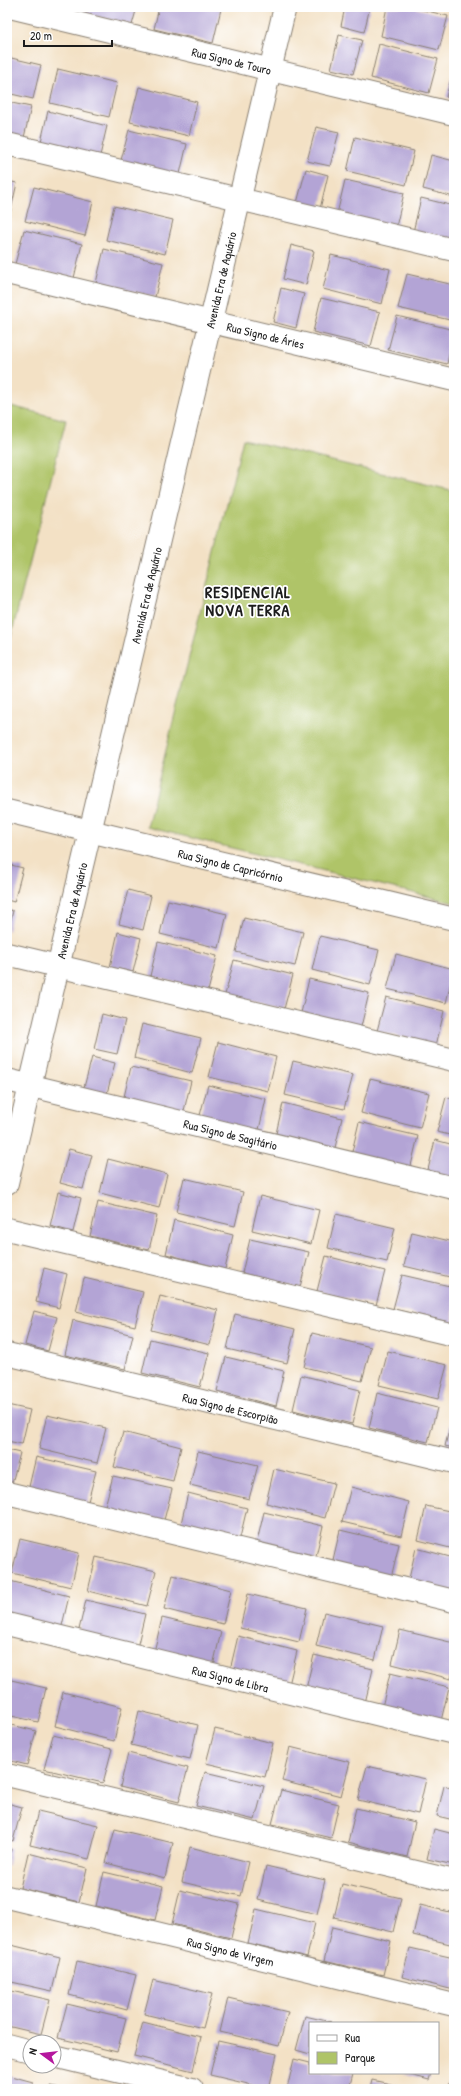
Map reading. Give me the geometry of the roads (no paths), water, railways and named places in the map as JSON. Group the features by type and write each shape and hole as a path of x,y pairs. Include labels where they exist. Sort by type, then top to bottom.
{"street":[{"name":"Rua Signo de Touro","path":"10,7 454,114"},
{"name":"Avenida Era de Aquário","path":"7,1183 285,7"},
{"path":"7,144 454,250"},
{"name":"Rua Signo de Áries","path":"7,273 454,380"},
{"name":"Rua Signo de Capricórnio","path":"7,811 454,919"},
{"path":"7,954 454,1060"},
{"name":"Rua Signo de Sagitário","path":"7,1080 454,1188"},
{"path":"7,1229 454,1335"},
{"name":"Rua Signo de Escorpião","path":"7,1354 454,1462"},
{"path":"7,1493 454,1601"},
{"name":"Rua Signo de Libra","path":"7,1624 454,1733"},
{"path":"7,1776 454,1881"},
{"name":"Rua Signo de Virgem","path":"7,1897 454,2004"},
{"path":"7,2045 22,2049"},
{"path":"62,2058 192,2089"}],"district":[{"name":"RESIDENCIAL NOVA TERRA","path":"248,601"}]}
